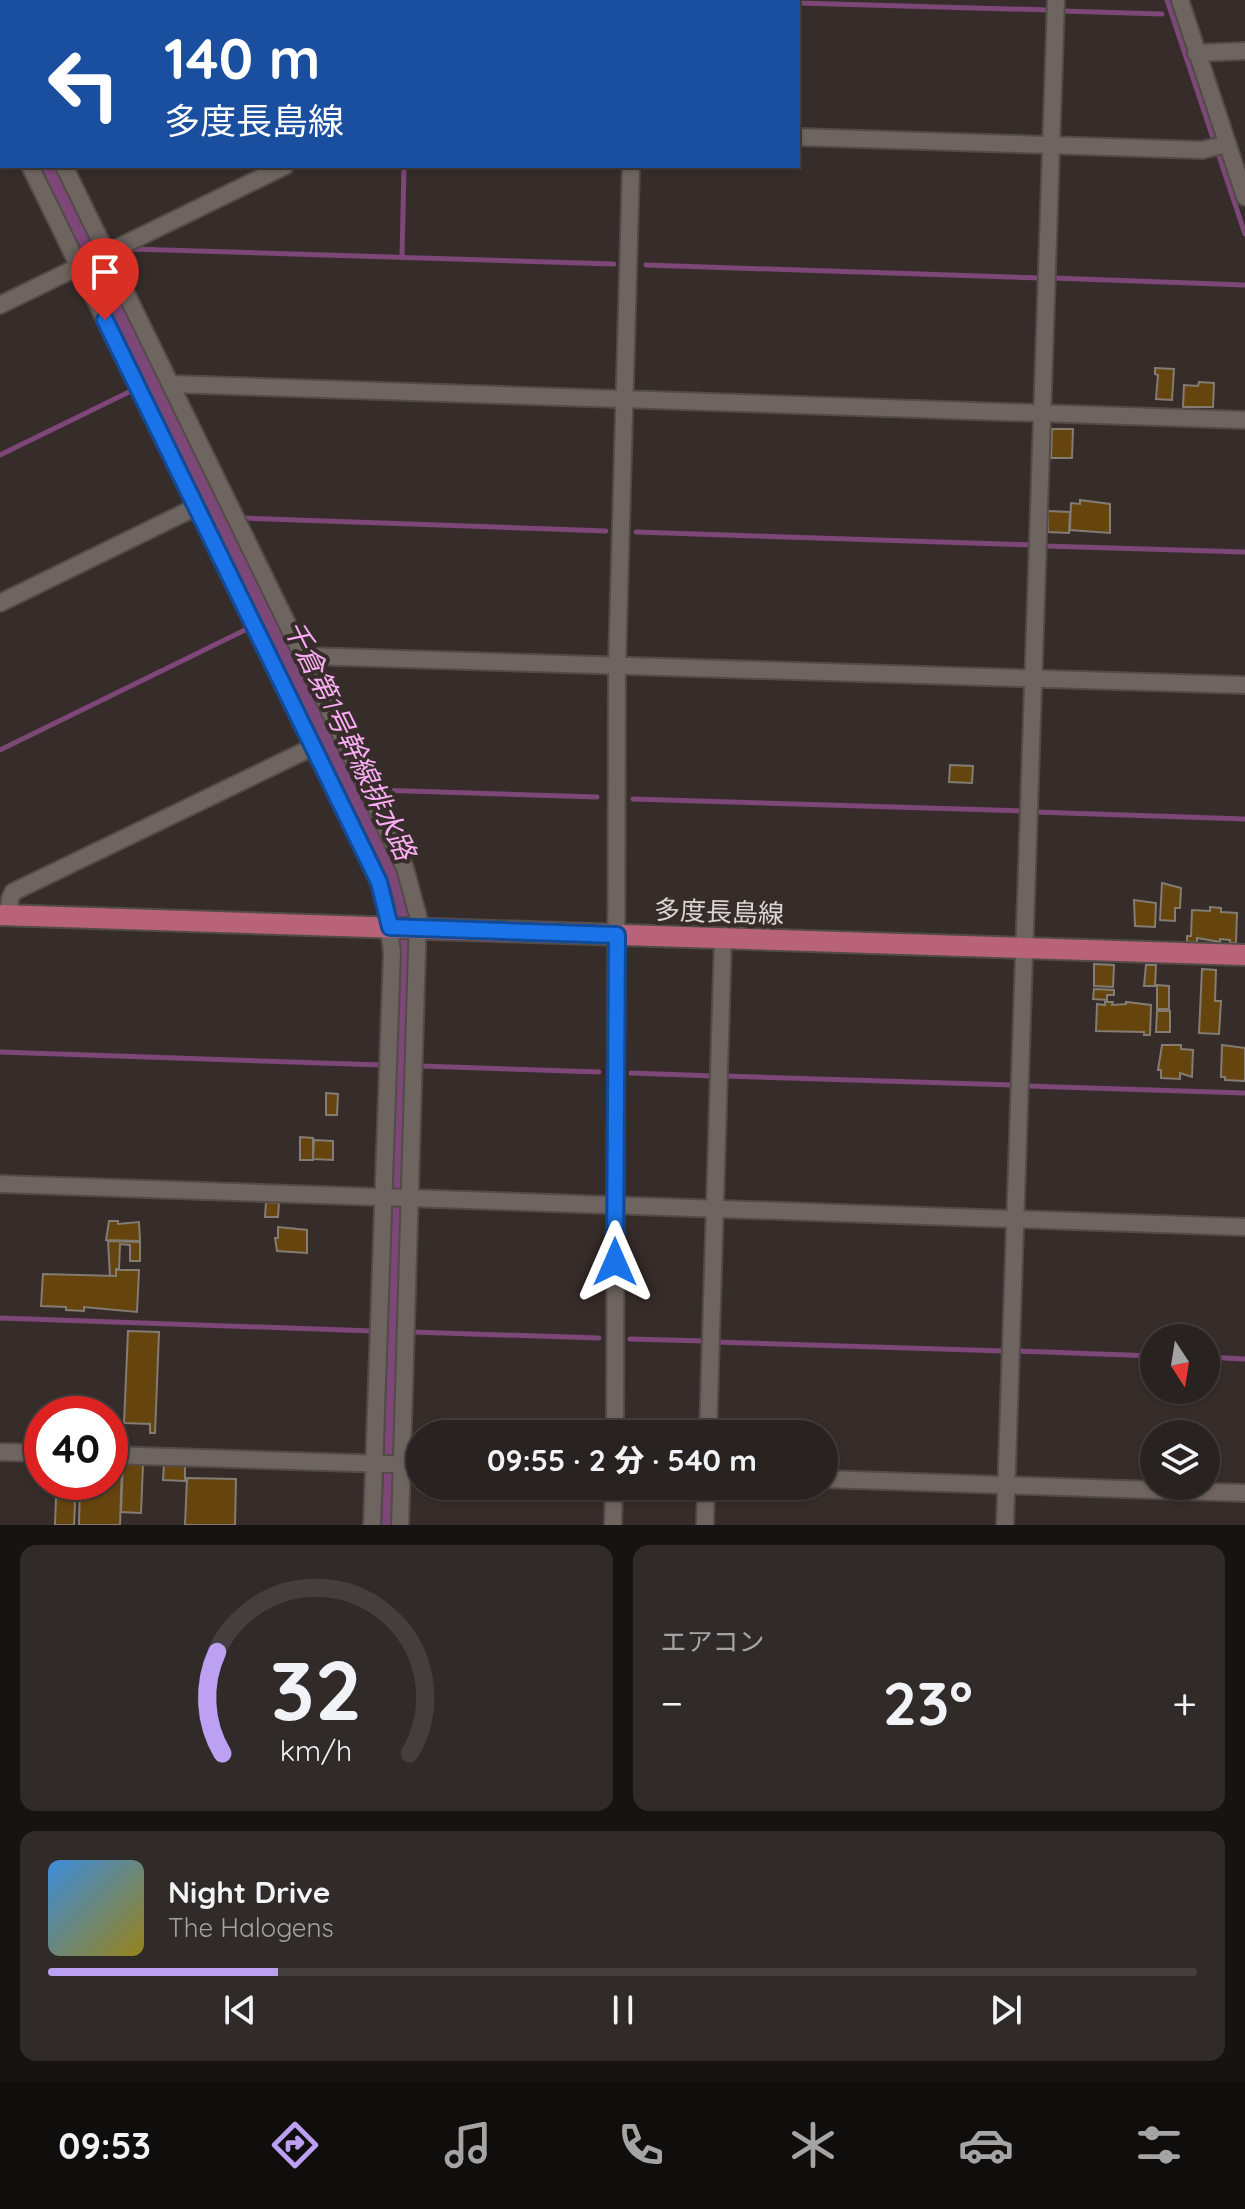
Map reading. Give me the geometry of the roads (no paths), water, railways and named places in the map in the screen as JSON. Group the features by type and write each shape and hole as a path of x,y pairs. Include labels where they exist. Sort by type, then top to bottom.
{"main road":[{"name":"多度長島線","path":"5,916 1245,955"}],"street":[{"path":"1005,1525 1056,0"},
{"path":"1180,0 1219,145 1245,197"},
{"path":"1196,53 1245,51"},
{"path":"800,137 1052,145 1219,145"},
{"path":"31,168 81,265 379,882 392,927 386,1197 372,1525"},
{"path":"65,168 300,650 307,656 311,672 405,868 417,928 400,1525"},
{"path":"0,305 281,168"},
{"path":"615,1420 617,665 631,168"},
{"path":"172,384 1245,420"},
{"path":"0,603 196,507"},
{"path":"307,656 1245,685"},
{"path":"5,916 13,892 313,747"},
{"path":"708,1420 723,938"},
{"path":"0,1184 1245,1227"},
{"path":"0,1452 24,1453"},
{"path":"128,1456 406,1464"},
{"path":"838,1479 1245,1493"},
{"path":"613,1525 614,1500"},
{"path":"705,1525 706,1500"}],"waterway":[{"path":"1167,0 1245,234"},
{"path":"800,3 1049,10"},
{"path":"1062,11 1162,14"},
{"path":"402,257 404,168"},
{"path":"128,251 614,264"},
{"path":"646,265 1040,278"},
{"path":"1053,278 1245,285"},
{"path":"0,455 131,391"},
{"path":"243,518 606,531"},
{"path":"636,532 1032,545"},
{"path":"1045,546 1245,552"},
{"path":"0,750 247,629"},
{"name":"千倉第1号幹線排水路","path":"377,790 597,797"},
{"path":"633,799 1024,811"},
{"path":"1035,812 1245,819"},
{"path":"0,1052 382,1065"},
{"path":"421,1066 599,1072"},
{"path":"631,1073 714,1076"},
{"path":"724,1076 1013,1085"},
{"path":"1027,1086 1245,1093"},
{"path":"0,1318 373,1331"},
{"path":"412,1332 599,1338"},
{"path":"630,1339 705,1341"},
{"path":"714,1342 1004,1351"},
{"path":"1018,1351 1140,1355"},
{"path":"1220,1358 1245,1359"}]}
